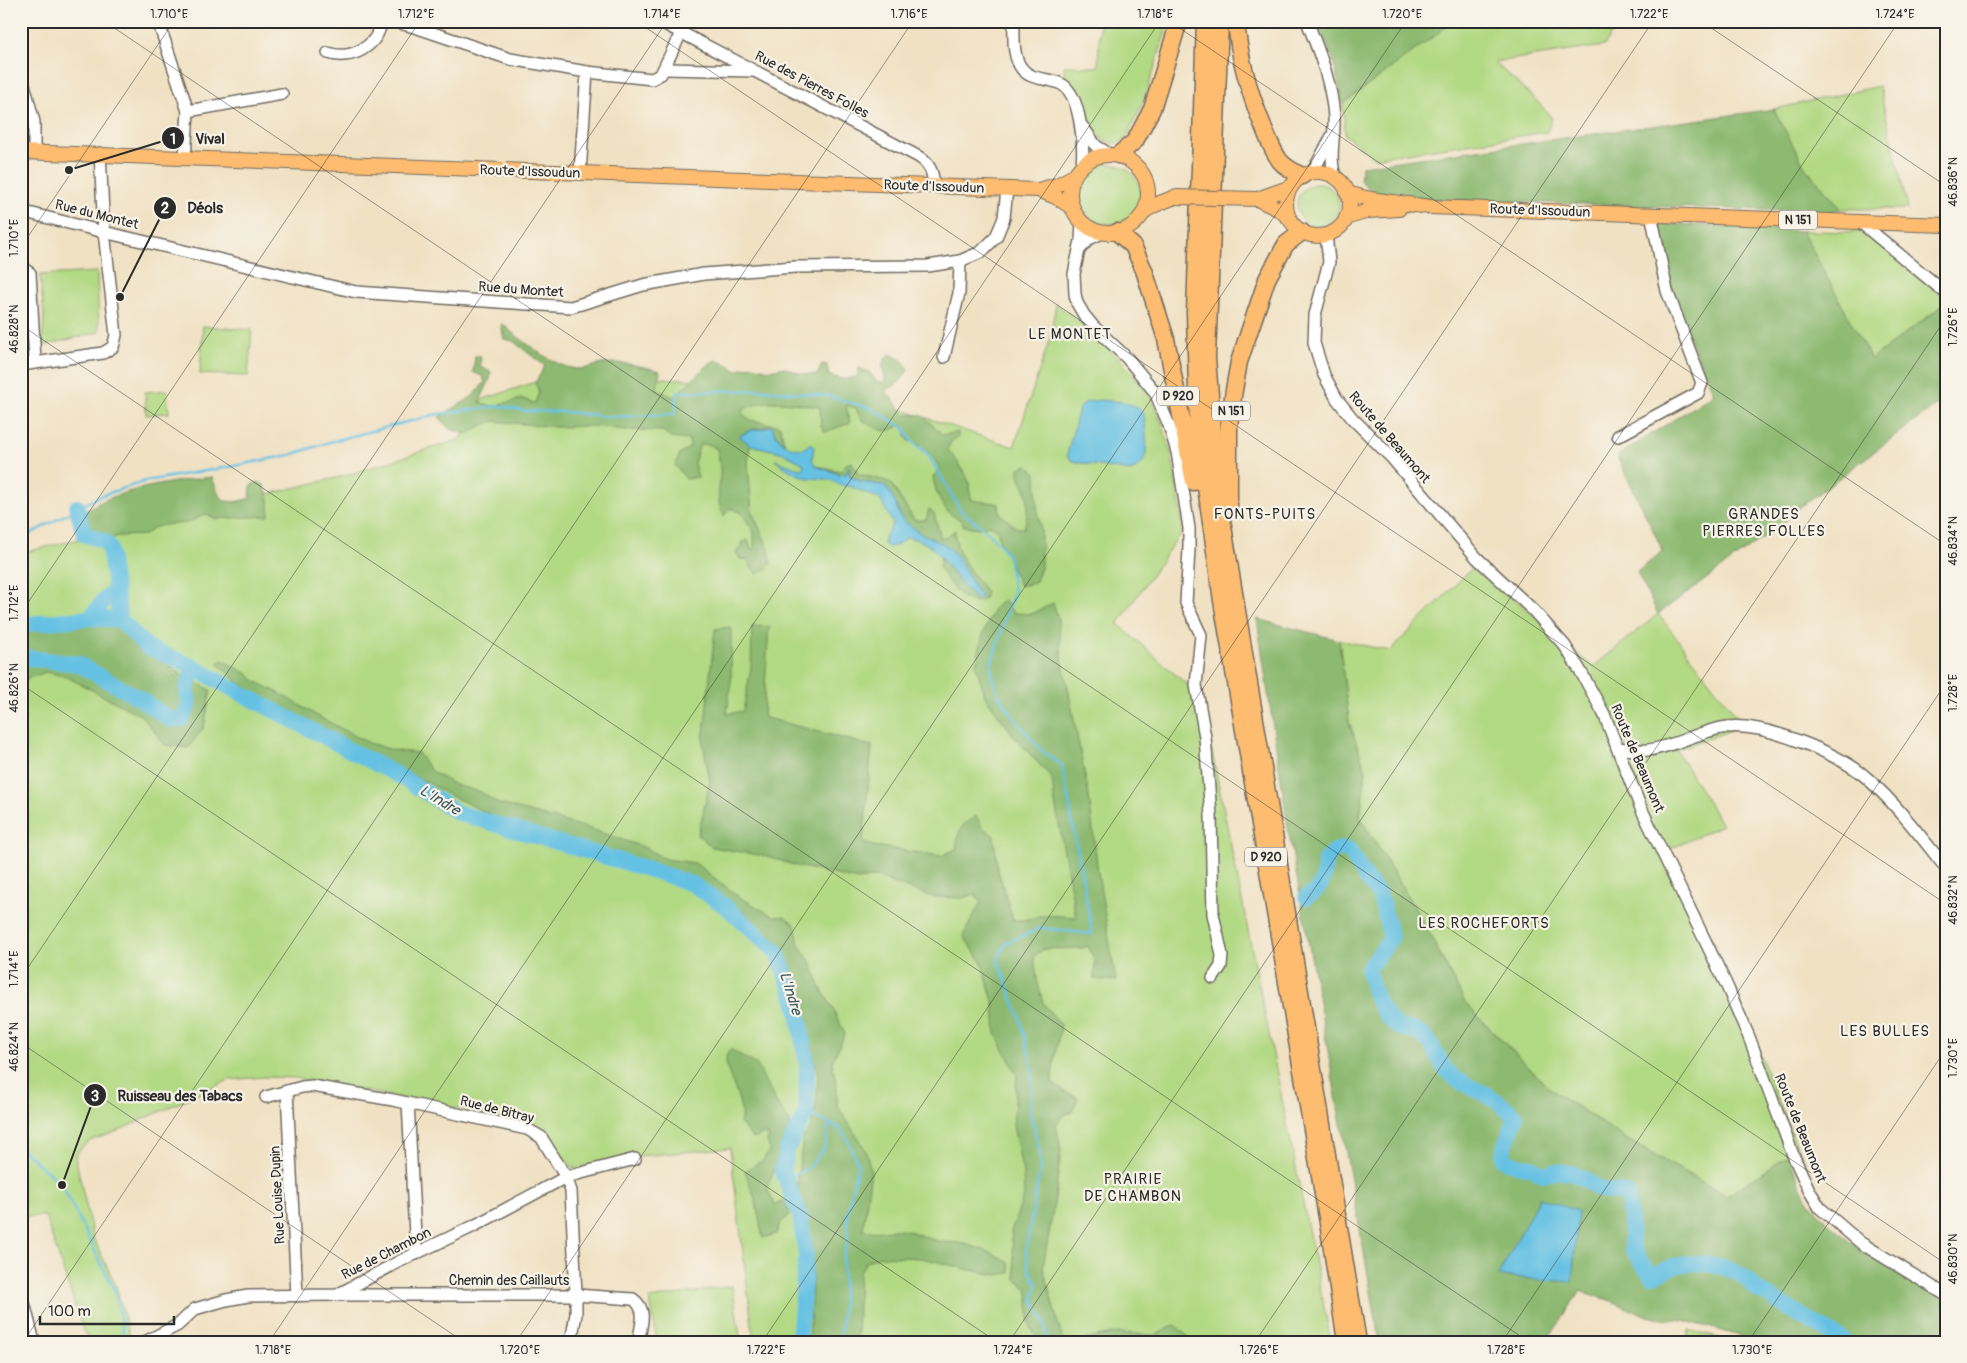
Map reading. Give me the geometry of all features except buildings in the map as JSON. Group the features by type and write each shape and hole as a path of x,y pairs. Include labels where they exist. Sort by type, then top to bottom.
{"highway":[{"path":"1113,155 1136,141 1152,109 1179,21"},
{"name":"D 920","path":"1205,21 1195,312 1195,372 1198,430 1217,569 1329,1229 1346,1342"},
{"name":"D 920","path":"1220,21 1208,358 1211,423 1218,496 1358,1342"},
{"path":"1236,21 1243,68 1254,104 1271,146 1281,162 1302,179"},
{"name":"D 920","path":"1110,232 1133,246 1144,270 1166,339 1200,513 1217,569"},
{"name":"N 151","path":"1237,607 1238,576 1229,504 1229,425 1234,390 1248,334 1267,280 1286,244 1302,232"}],"main road":[{"name":"Route d'Issoudun","path":"28,152 100,153 185,158 1033,190 1057,185 1078,171"},
{"path":"1145,211 1148,196 1147,181 1140,169 1130,160 1113,155 1094,157 1078,171 1070,192 1073,208 1088,227 1110,232 1134,225 1145,211 1175,196"},
{"path":"1147,181 1175,196 1257,200 1280,210 1302,232 1310,235 1326,235 1341,226 1349,210 1348,193 1336,178 1326,173 1302,179 1257,200"},
{"path":"1289,218 1286,207 1288,191 1302,179"},
{"name":"Route d'Issoudun","path":"1033,190 1056,197 1073,208"},
{"name":"Route d'Issoudun","path":"1348,193 1370,199 1430,207"},
{"name":"Route d'Issoudun","path":"1346,218 1368,211 1430,207 1651,214"},
{"name":"N 151","path":"1651,214 1946,225"}],"street":[{"path":"164,21 160,23 160,27 188,111 185,158"},
{"path":"328,53 343,55 365,48 378,36 382,21"},
{"path":"392,21 510,59 587,72 654,79 659,77 664,69 682,33"},
{"name":"Rue des Pierres Folles","path":"659,21 919,157 927,162 931,169 934,187"},
{"path":"1014,21 1015,45 1023,71 1032,76 1058,82 1064,85 1071,95 1080,124 1083,146 1078,171"},
{"path":"1307,21 1321,57 1331,92 1334,120 1332,136 1333,170 1336,178"},
{"path":"664,69 756,71"},
{"path":"580,173 587,72"},
{"path":"21,73 34,122 28,152"},
{"path":"188,111 282,94"},
{"path":"1080,124 1096,146 1113,155"},
{"path":"1302,179 1332,136"},
{"path":"21,365 103,353 113,347 116,335 104,232 100,153"},
{"name":"Rue du Montet","path":"21,211 356,292 571,307 643,285 704,274 795,267 928,266 960,261 981,252 996,237 1004,218 1007,189"},
{"path":"1618,436 1698,393 1702,382 1667,291 1651,214"},
{"path":"1082,221 1082,236 1074,274 1075,294 1081,310 1093,326 1127,358 1155,392 1169,425 1177,452 1189,528 1190,549 1186,603 1201,636 1196,681 1204,737 1211,815 1211,890 1213,914 1222,955 1220,966 1213,978"},
{"path":"1860,222 1946,293"},
{"path":"1078,256 1086,242 1110,232"},
{"name":"Route de Beaumont","path":"1326,235 1329,262 1315,315 1314,343 1324,374 1337,398 1352,418 1391,457 1477,558 1534,611 1564,646 1582,672 1604,714 1640,806 1726,984 1749,1037 1793,1155 1809,1190 1820,1208 1861,1243 1946,1295"},
{"path":"944,357 959,294 960,261"},
{"path":"21,267 30,273 26,299 27,325 35,362"},
{"path":"1617,748 1647,750 1661,748 1699,734 1738,726 1792,739 1831,755 1868,778 1946,868"},
{"name":"Rue de Bitray","path":"266,1097 302,1086 312,1086 408,1103 534,1132 541,1137 566,1177 571,1191 576,1314 570,1342"},
{"name":"Rue Louise Dupin","path":"287,1092 297,1296"},
{"path":"408,1103 416,1254"},
{"name":"Rue de Chambon","path":"145,1342 178,1325 195,1310 226,1300 248,1296 337,1295 566,1177 634,1159"},
{"path":"21,1291 34,1342"},
{"name":"Chemin des Caillauts","path":"337,1295 576,1295 632,1299 639,1303 643,1318 638,1342"}],"green space":[{"path":"1100,21 1169,21 1146,95 1126,139 1117,143 1101,139 1096,134 1090,123 1081,94 1065,80 1064,66 1098,67"},
{"path":"1323,21 1447,21 1450,24 1343,104 1333,59 1318,26"},
{"path":"1447,21 1701,21 1612,33 1604,46 1494,62 1535,99 1552,118 1547,132 1374,158 1345,135 1343,104 1449,24"},
{"path":"1879,86 1908,209 1841,209 1806,169 1775,109"},
{"path":"1775,109 1806,169 1841,209 1828,212 1426,199 1375,195 1360,180 1362,166"},
{"path":"1104,164 1116,164 1127,169 1135,177 1140,188 1138,206 1127,219 1116,224 1104,224 1093,219 1085,211 1080,200 1080,188 1085,177 1093,169"},
{"path":"1322,184 1330,187 1336,193 1339,205 1336,217 1330,223 1314,226 1306,223 1300,217 1297,201 1300,193 1306,187"},
{"path":"1654,223 1802,231 1871,359 1946,303 1946,398 1800,507 1782,524 1658,614 1637,572 1663,551 1617,456 1714,394 1679,314"},
{"path":"1802,231 1866,232 1946,298 1946,303 1871,360"},
{"path":"97,272 99,332 42,346 44,315 40,275"},
{"path":"1056,304 1099,338 1141,384 1158,413 1168,442 1177,487 1183,533 1175,541 1118,624 1201,697 1331,1342 754,1342 730,1148 628,1157 579,1170 570,1166 547,1134 523,1121 296,1078 263,1077 229,1080 111,1134 90,1141 75,1156 93,1237 116,1286 130,1337 90,1342 83,1330 45,1216 21,1217 21,683 23,681 21,678 21,553 344,476 461,439 481,400 562,373 761,383 867,398 1014,447 1050,338"},
{"path":"501,324 552,361 571,368 583,369 602,364 617,363 660,371 657,389 673,397 715,360 727,364 737,371 753,366 770,370 784,367 799,373 817,375 822,364 827,365 829,376 843,379 857,377 859,368 870,373 877,382 885,382 883,364 890,354 903,361 908,369 899,382 885,390 905,415 922,415 943,435 958,432 958,437 952,441 947,449 966,475 972,500 999,504 1000,514 1017,528 1024,528 1028,499 1019,468 1027,465 1036,473 1037,507 1041,531 1041,568 1035,583 1020,586 999,539 998,530 990,525 978,528 964,526 961,520 949,513 938,497 933,477 940,469 928,451 909,441 904,427 901,425 886,431 879,429 863,420 856,408 846,405 850,423 825,432 821,426 820,407 769,402 749,407 741,412 750,420 780,426 785,445 769,426 751,430 740,436 750,445 748,464 752,512 769,549 771,563 766,569 757,574 748,560 740,559 736,552 742,548 742,543 748,540 751,550 754,550 754,532 742,513 730,508 724,516 721,511 719,501 720,470 717,449 710,445 700,444 694,463 698,477 686,479 675,465 680,454 690,447 689,440 671,438 663,431 625,430 598,426 555,427 493,421 467,434 450,429 439,417 472,397 485,382 482,376 473,372 475,356 481,356 480,367 491,372 490,379 480,401 481,403 494,406 522,399 535,403 539,392 535,383 545,366 513,341 504,339"},
{"path":"203,326 252,330 248,376 200,374"},
{"path":"167,390 169,413 146,415 145,392"},
{"path":"852,462 858,474 890,482 914,520 926,520 929,509 934,513 941,538 945,538 955,530 961,555 970,571 986,592 984,599 977,602 970,601 958,593 939,567 941,556 981,596 960,562 947,547 940,542 932,540 930,537 921,535 900,518 901,515 886,487 862,482 849,475 851,469 849,466 846,474 837,475 816,466 841,471 846,464"},
{"path":"212,477 218,493 224,501 237,502 250,498 251,485 258,482 264,485 269,499 269,516 216,519 206,514 187,523 163,525 153,528 145,535 119,536 107,540 98,538 88,531 83,513 109,498 144,488"},
{"path":"1477,563 1530,613 1593,667 1658,614 1742,723 1726,732 1676,750 1722,825 1668,850 1718,952 1804,1163 1786,1157 1727,1196 1629,1141 1549,1088 1465,1003 1426,927 1360,817 1366,771 1349,722 1339,640 1390,651"},
{"path":"1004,600 1014,613 1032,614 1053,603 1058,618 1062,658 1089,796 1098,873 1116,981 1094,979 1095,962 1088,946 1082,948 1044,949 1034,956 1037,980 1043,1003 1061,1025 1052,1083 1078,1098 1072,1112 1066,1114 1056,1124 1061,1150 1043,1267 1063,1342 1035,1342 1037,1339 1029,1323 1027,1289 1016,1279 1011,1231 1024,1196 1023,1174 1013,1126 1017,1075 996,1034 994,1005 982,962 963,936 981,902 975,894 962,898 933,897 876,877 858,880 793,865 770,857 712,847 698,835 710,782 703,743 715,629 731,627 731,681 727,714 743,711 751,668 752,627 769,626 763,717 872,746 863,843 941,856 956,849 961,829 976,816 982,827 994,836 997,867 1013,920 1024,920 1043,915 1076,917 1052,778 1015,738 985,696 976,665 983,634 995,607"},
{"path":"1257,619 1339,640 1349,722 1366,771 1360,817 1426,927 1465,1003 1549,1088 1629,1141 1727,1196 1786,1157 1790,1158 1804,1194 1835,1229 1870,1256 1946,1301 1946,1342 1762,1342 1683,1320 1645,1316 1612,1301 1580,1291 1553,1332 1538,1342 1380,1342 1289,834"},
{"path":"76,622 102,622 115,625 183,676 211,690 204,727 188,748 165,745 142,716 67,677 46,672 26,679 21,683 21,628 42,630"},
{"path":"222,660 248,674 255,681 369,743 396,751 418,753 432,772 455,785 481,792 497,803 591,829 643,847 665,859 695,863 739,897 773,916 785,917 795,924 799,945 812,964 820,987 845,1034 832,1062 837,1086 837,1105 865,1149 871,1171 863,1229 868,1231 906,1231 934,1240 979,1248 1009,1263 1010,1273 997,1275 922,1258 881,1256 867,1261 859,1272 857,1342 809,1342 812,1243 801,1206 797,1182 803,1138 811,1127 816,1106 818,1075 792,980 775,943 742,910 708,887 657,866 525,831 445,793 429,783 355,750 240,684 218,664"},
{"path":"730,1049 757,1065 775,1101 790,1122 788,1140 778,1159 767,1188 775,1205 784,1200 790,1215 780,1223 776,1234 763,1238 755,1199 745,1171 763,1160 770,1150 767,1141 769,1136 763,1134 753,1139 740,1123 740,1103 726,1064 726,1056"},
{"path":"732,1286 741,1342 657,1342 650,1299"},
{"path":"1175,1325 1187,1336 1185,1342 1070,1342 1118,1333 1156,1335"},
{"path":"1689,1330 1732,1342 1687,1342"}],"water":[{"path":"1100,400 1130,404 1140,409 1144,414 1146,448 1145,456 1138,468 1130,471 1076,462 1067,455 1079,409 1086,402"},
{"path":"769,426 772,427 780,440 792,448 803,449 811,443 814,447 812,459 816,466 838,475 846,474 849,466 849,475 862,482 886,487 893,497 901,518 921,534 948,547 960,562 981,596 977,600 936,552 924,543 907,537 897,545 888,547 884,544 884,538 893,524 880,499 849,486 839,485 831,480 804,477 789,470 775,460 802,469 804,464 781,452 750,445 739,436 751,430 763,429"},
{"path":"1539,1198 1578,1211 1572,1282 1498,1276"}],"waterway":[{"path":"21,539 100,496 146,481 290,455 333,441 438,414 500,406 525,411 567,412 612,417 675,414 678,392 766,390 829,396 872,409 904,428 912,441 929,456 961,511 987,531 1008,556 1014,591 991,664 992,678 999,696 1018,723 1042,751 1062,765 1089,914 1092,934 1041,928 1006,943 998,961 1020,1018 1032,1068 1030,1112 1040,1152 1041,1164 1026,1249 1029,1269 1037,1285 1033,1299 1045,1325 1047,1342"},
{"path":"77,507 84,534 104,541 109,547 120,620"},
{"path":"90,618 116,588"},
{"name":"L'Indre","path":"21,621 28,624 90,618 120,620 147,647 194,667 401,777 458,813 692,884 725,906 777,952 797,1007 807,1064 806,1113 787,1149 782,1170 800,1215 806,1255 799,1342"},
{"name":"L'Indre","path":"21,657 78,664 139,698 171,720 182,719 189,706 187,688 194,667"},
{"path":"1306,897 1312,894 1322,882 1325,860 1336,851 1341,849 1349,850 1365,877 1378,893 1391,938 1368,969 1378,1002 1394,1023 1401,1028 1413,1030 1424,1037 1453,1077 1494,1099 1516,1117 1506,1143 1503,1159 1520,1166 1531,1167 1543,1174 1561,1172 1577,1175 1601,1190 1628,1195 1632,1248 1651,1276 1686,1264 1697,1263 1719,1266 1739,1274 1754,1288 1846,1342"},
{"name":"L'Indre","path":"806,1113 839,1128 847,1139 858,1164 847,1214 848,1242 843,1257 840,1342"},
{"name":"L'Indre","path":"786,1181 811,1166 825,1147 829,1124"},
{"path":"21,1148 62,1185 115,1291 125,1342"}],"place":[{"name":"Vival","path":"69,170"},
{"name":"Déols","path":"120,297"},
{"name":"Ruisseau des Tabacs","path":"62,1185"}],"district":[{"name":"LE MONTET","path":"1070,334"},
{"name":"FONTS-PUITS","path":"1265,514"},
{"name":"GRANDES PIERRES FOLLES","path":"1764,522"},
{"name":"LES ROCHEFORTS","path":"1484,923"},
{"name":"LES BULLES","path":"1885,1031"},
{"name":"PRAIRIE DE CHAMBON","path":"1133,1188"}]}
